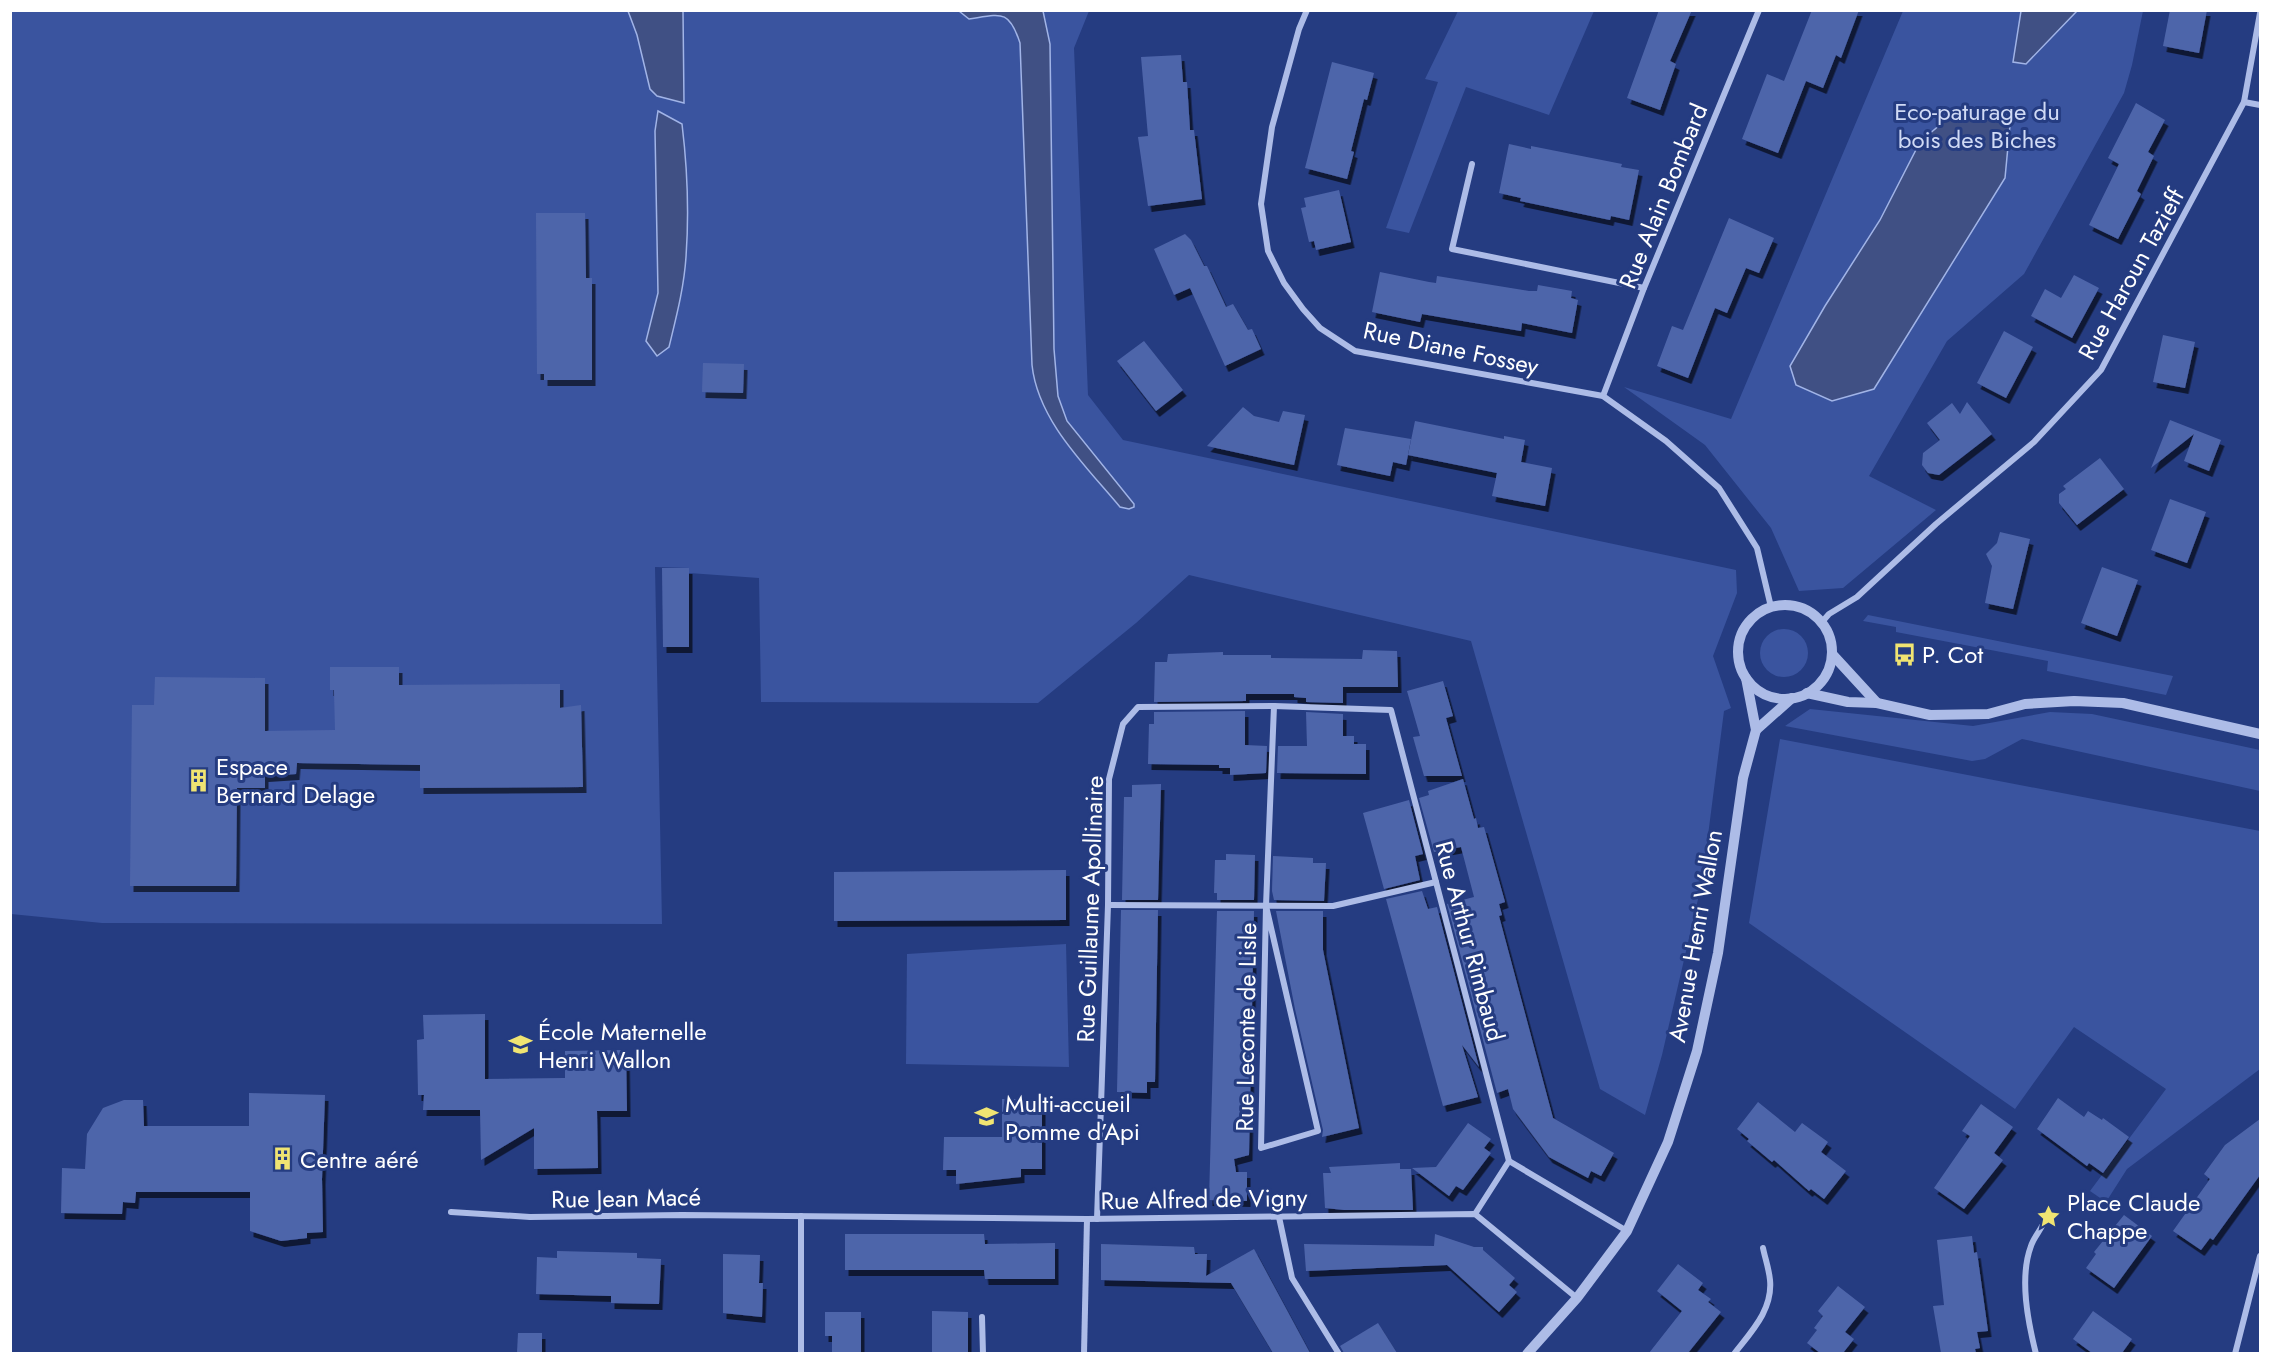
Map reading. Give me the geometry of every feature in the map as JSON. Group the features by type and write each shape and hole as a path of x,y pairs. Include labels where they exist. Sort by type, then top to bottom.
{"street":[{"name":"Rue Diane Fossey","path":"1307,10 1299,29 1272,127 1261,204 1268,251 1284,283 1303,309 1320,328 1355,351 1603,396 1666,441 1719,488 1757,548 1771,607"},
{"name":"Rue Alain Bombard","path":"1603,396 1644,288 1759,10"},
{"name":"Rue Haroun Tazieff","path":"1822,622 1829,614 1857,597 1936,524 2034,442 2101,370 2244,102 2260,13"},
{"path":"2244,102 2260,105"},
{"path":"1472,164 1452,249 1644,288"},
{"path":"1793,605 1813,614 1822,622 1830,640 1832,654 1825,676 1807,693 1791,698 1766,695 1746,678 1738,655 1739,643 1750,620 1760,612 1771,607 1793,605"},
{"path":"1832,654 1877,703"},
{"name":"Avenue Henri Wallon","path":"1527,1353 1577,1298 1627,1231 1668,1142 1697,1051 1718,953 1743,778 1756,730 1746,678"},
{"path":"1807,693 1848,702 1877,703 1930,715 1988,714 2025,704 2055,702 2123,703 2260,734"},
{"path":"1756,730 1791,698"},
{"name":"Rue Arthur Rimbaud","path":"1274,706 1390,710 1509,1161"},
{"name":"Rue Guillaume Apollinaire","path":"1097,1219 1108,905 1109,779 1123,724 1138,707 1274,706"},
{"name":"Rue Leconte de Lisle","path":"1266,906 1318,1131 1261,1148 1266,906 1274,706"},
{"path":"1108,905 1333,906 1436,882"},
{"path":"1577,1298 1475,1214 1509,1161 1627,1231"},
{"name":"Rue Jean Macé","path":"452,1212 530,1217 801,1216"},
{"name":"Rue Alfred de Vigny","path":"801,1216 1097,1219 1475,1214"},
{"path":"801,1216 801,1353"},
{"path":"1279,1216 1292,1278 1339,1353"},
{"path":"1084,1353 1086,1219"},
{"path":"2036,1353 2027,1293 2026,1266 2031,1245 2042,1226"},
{"path":"1734,1353 1756,1325 1769,1301 1770,1280 1762,1248"},
{"path":"2235,1353 2260,1256"},
{"path":"982,1317 983,1353"}],"green space":[{"path":"10,11 1089,11 1074,48 1088,395 1123,440 1736,570 1737,593 1713,656 1731,708 1724,711 1702,882 1662,1055 1645,1115 1600,1089 1471,641 1189,575 1136,623 1038,703 761,702 759,578 689,573 689,568 655,567 662,924 102,923 11,914"},
{"path":"1458,11 1594,11 1549,115 1466,87 1409,233 1386,228 1438,82 1425,79"},
{"name":"Eco-paturage du bois des Biches","path":"1903,11 2143,11 2124,93 2024,274 1947,341 1869,476 1936,510 1843,588 1799,591 1771,528 1705,445 1624,387 1731,419"},
{"path":"1868,615 2173,676 2166,695 2047,671 2048,661 1896,632 1896,627 1863,621"},
{"path":"1779,629 1789,629 1801,636 1808,648 1808,658 1801,670 1789,677 1779,677 1764,666 1760,658 1760,648 1771,633"},
{"path":"1810,709 1973,726 2050,712 2092,714 2260,750 2260,791 2022,739 1985,759 1972,761 1785,726"},
{"path":"1780,739 2260,831 2260,1069 2127,1169 2106,1202 2090,1191 2166,1089 2074,1027 2015,1109 1749,923"},
{"path":"1066,944 1069,1067 906,1064 907,954"}],"shaded area":[{"path":"2021,10 2077,11 2026,64 2013,62"},
{"path":"628,11 683,11 684,103 657,96 650,89 637,35"},
{"path":"959,11 1043,11 1050,44 1054,349 1058,396 1067,421 1134,504 1134,507 1129,509 1120,507 1066,442 1044,405 1036,385 1032,365 1020,43 1012,24 1002,16 969,19"},
{"path":"658,111 682,124 687,224 685,269 677,314 669,347 657,356 646,341 658,293 655,131"},
{"path":"1956,111 2010,125 2005,178 1874,389 1832,401 1796,385 1790,366 1880,220 1920,142"}],"building":[{"path":"1659,10 1692,10 1670,61 1676,64 1660,110 1627,98"},
{"path":"1812,10 1859,10 1841,58 1836,55 1823,88 1806,81 1778,153 1742,139 1767,74 1784,81"},
{"path":"2170,10 2207,10 2199,53 2163,46"},
{"path":"1181,55 1183,82 1187,82 1190,130 1194,130 1202,199 1148,206 1138,137 1148,136 1141,57"},
{"path":"1332,62 1374,73 1367,100 1364,99 1351,151 1354,152 1347,179 1305,168"},
{"path":"2136,103 2165,120 2148,152 2154,156 2137,191 2141,194 2118,239 2089,225 2119,164 2108,158"},
{"path":"1509,144 1531,149 1531,146 1622,164 1621,167 1639,170 1629,220 1611,216 1610,220 1520,201 1521,198 1499,193"},
{"path":"1339,190 1351,242 1316,250 1314,241 1309,242 1301,208 1306,207 1304,198"},
{"path":"536,213 585,213 586,278 592,278 592,380 544,380 544,374 537,374"},
{"path":"1729,218 1774,238 1759,273 1746,268 1727,313 1715,308 1688,378 1657,366 1672,326 1683,330"},
{"path":"1185,234 1191,240 1204,266 1207,266 1226,307 1233,304 1248,330 1252,329 1261,349 1225,366 1190,288 1174,295 1154,249"},
{"path":"1380,272 1436,283 1437,276 1529,291 1537,291 1538,285 1572,291 1571,298 1578,300 1572,333 1522,323 1521,331 1422,314 1420,322 1372,312"},
{"path":"2074,275 2099,288 2072,338 2031,316 2045,289 2061,298"},
{"path":"2004,331 2033,347 2006,398 1977,383"},
{"path":"2163,335 2195,342 2185,388 2153,382"},
{"path":"1144,341 1183,390 1156,411 1117,361"},
{"path":"703,363 744,364 743,393 702,392"},
{"path":"1967,402 1992,434 1939,475 1928,473 1922,465 1923,453 1940,440 1927,423 1952,403 1960,414"},
{"path":"1243,407 1254,416 1279,422 1283,411 1305,415 1294,465 1207,446"},
{"path":"2170,420 2221,440 2209,471 2184,461 2194,434 2151,468"},
{"path":"1415,421 1504,439 1504,436 1525,440 1521,462 1552,468 1545,506 1492,496 1497,473 1408,455"},
{"path":"1345,428 1411,439 1406,465 1393,462 1390,476 1337,465"},
{"path":"2100,458 2124,489 2077,525 2059,503 2059,494 2066,489 2063,486"},
{"path":"2170,499 2206,512 2187,563 2151,550"},
{"path":"2000,532 2030,539 2013,609 1985,603 1992,566 1986,554 1997,543"},
{"path":"2102,567 2138,580 2117,636 2081,623"},
{"path":"662,568 689,568 689,647 663,647"},
{"path":"1363,650 1397,651 1398,687 1343,687 1343,703 1306,702 1306,698 1294,697 1294,694 1246,694 1246,701 1154,702 1155,662 1167,662 1168,654 1223,652 1223,655 1271,655 1271,658 1362,659"},
{"path":"330,667 399,667 399,685 560,684 560,708 581,705 583,787 420,788 420,765 297,763 296,774 265,776 265,788 237,788 236,886 130,886 132,705 154,705 155,677 265,678 265,731 335,730 334,690 330,690"},
{"path":"1443,681 1453,716 1446,718 1462,776 1424,776 1413,737 1420,736 1407,691"},
{"path":"1245,711 1245,745 1267,746 1266,773 1230,775 1230,768 1219,768 1219,765 1148,764 1149,724 1154,724 1154,712"},
{"path":"1306,712 1343,714 1343,736 1354,736 1354,744 1366,744 1366,774 1277,773 1278,746 1307,746"},
{"path":"1463,779 1474,819 1476,818 1478,828 1484,827 1505,902 1499,904 1502,915 1499,916 1553,1118 1614,1153 1601,1176 1591,1171 1588,1178 1549,1157 1513,1109 1508,1089 1497,1093 1447,904 1474,897 1461,847 1434,852 1419,798 1429,795 1428,791"},
{"path":"1161,784 1158,900 1122,900 1124,797 1132,797 1132,785"},
{"path":"1409,800 1423,854 1415,856 1420,880 1384,889 1363,813"},
{"path":"1226,854 1255,855 1254,900 1217,900 1217,893 1214,893 1215,860 1226,860"},
{"path":"1273,856 1313,858 1313,863 1326,863 1324,901 1274,900"},
{"path":"1066,870 1066,920 834,921 834,872"},
{"path":"1422,891 1428,909 1437,907 1479,1067 1462,1045 1478,1097 1443,1106 1386,899"},
{"path":"1121,910 1158,910 1155,1082 1147,1082 1147,1093 1117,1092"},
{"path":"1217,911 1254,911 1249,1155 1234,1159 1236,1172 1247,1172 1247,1201 1209,1200"},
{"path":"1276,911 1323,911 1323,950 1359,1128 1322,1137 1323,1130 1295,1009"},
{"name":"École Maternelle Henri Wallon","path":"485,1014 485,1079 565,1078 565,1051 626,1050 627,1111 597,1111 598,1168 534,1169 534,1128 481,1160 480,1110 423,1110 424,1095 418,1095 417,1040 424,1039 423,1015"},
{"path":"249,1093 325,1095 323,1232 307,1233 307,1238 281,1241 250,1231 250,1192 136,1192 135,1203 123,1202 122,1214 61,1213 62,1168 85,1169 87,1134 103,1108 124,1100 143,1100 144,1126 249,1126"},
{"path":"2058,1098 2084,1117 2088,1111 2102,1120 2103,1118 2129,1137 2103,1173 2089,1163 2087,1166 2037,1129"},
{"name":"Multi-accueil Pomme d’Api","path":"1002,1099 1042,1099 1042,1169 1021,1169 1021,1177 956,1184 956,1170 943,1170 944,1137 1002,1137"},
{"path":"1758,1102 1795,1132 1802,1123 1828,1142 1821,1152 1846,1171 1824,1199 1811,1189 1809,1191 1774,1160 1772,1162 1747,1141 1749,1139 1737,1129"},
{"path":"1981,1104 2013,1127 1994,1153 2003,1160 1964,1209 1934,1188 1970,1136 1962,1131"},
{"path":"2260,1119 2260,1175 2213,1240 2210,1238 2201,1250 2173,1231 2210,1179 2204,1174 2225,1145"},
{"path":"1468,1123 1491,1139 1484,1148 1491,1153 1463,1190 1456,1186 1449,1196 1412,1168 1436,1167"},
{"path":"1400,1163 1400,1169 1411,1169 1413,1210 1325,1208 1323,1173 1331,1173 1329,1167"},
{"path":"2124,1215 2152,1236 2114,1288 2086,1268 2096,1254 2094,1252"},
{"path":"845,1234 984,1234 985,1244 1055,1243 1055,1279 985,1279 984,1270 845,1270"},
{"path":"1435,1234 1474,1247 1483,1247 1483,1250 1515,1278 1509,1285 1517,1292 1499,1312 1447,1265 1306,1271 1304,1244 1434,1246"},
{"path":"1972,1236 1974,1253 1977,1252 1988,1331 1977,1332 1980,1348 1975,1349 1976,1353 1941,1353 1933,1306 1944,1305 1937,1240"},
{"path":"1101,1244 1194,1247 1195,1254 1207,1254 1206,1276 1254,1249 1310,1353 1273,1353 1231,1283 1101,1280"},
{"path":"557,1251 637,1253 637,1258 661,1259 659,1304 611,1303 611,1296 536,1294 537,1257 557,1258"},
{"path":"723,1254 760,1255 759,1283 763,1283 762,1317 723,1313"},
{"path":"1678,1264 1703,1283 1698,1290 1711,1299 1708,1302 1721,1312 1688,1353 1649,1353 1682,1311 1657,1291"},
{"path":"1838,1286 1865,1307 1845,1332 1854,1339 1843,1353 1820,1353 1807,1343 1817,1330 1814,1328 1823,1316 1818,1311"},
{"path":"932,1311 968,1312 968,1353 932,1353"},
{"path":"2093,1311 2132,1339 2122,1353 2092,1353 2073,1339"},
{"path":"825,1312 861,1312 861,1353 832,1353 832,1336 825,1336"},
{"path":"1378,1323 1397,1353 1344,1353 1340,1346"},
{"path":"518,1333 542,1333 542,1353 517,1353"}],"place":[{"name":"P. Cot","path":"1904,654"},
{"name":"Espace Bernard Delage","path":"198,780"},
{"name":"École Maternelle Henri Wallon","path":"520,1045"},
{"name":"Multi-accueil Pomme d’Api","path":"987,1117"},
{"name":"Centre aéré","path":"282,1159"},
{"name":"Place Claude Chappe","path":"2049,1216"}]}
